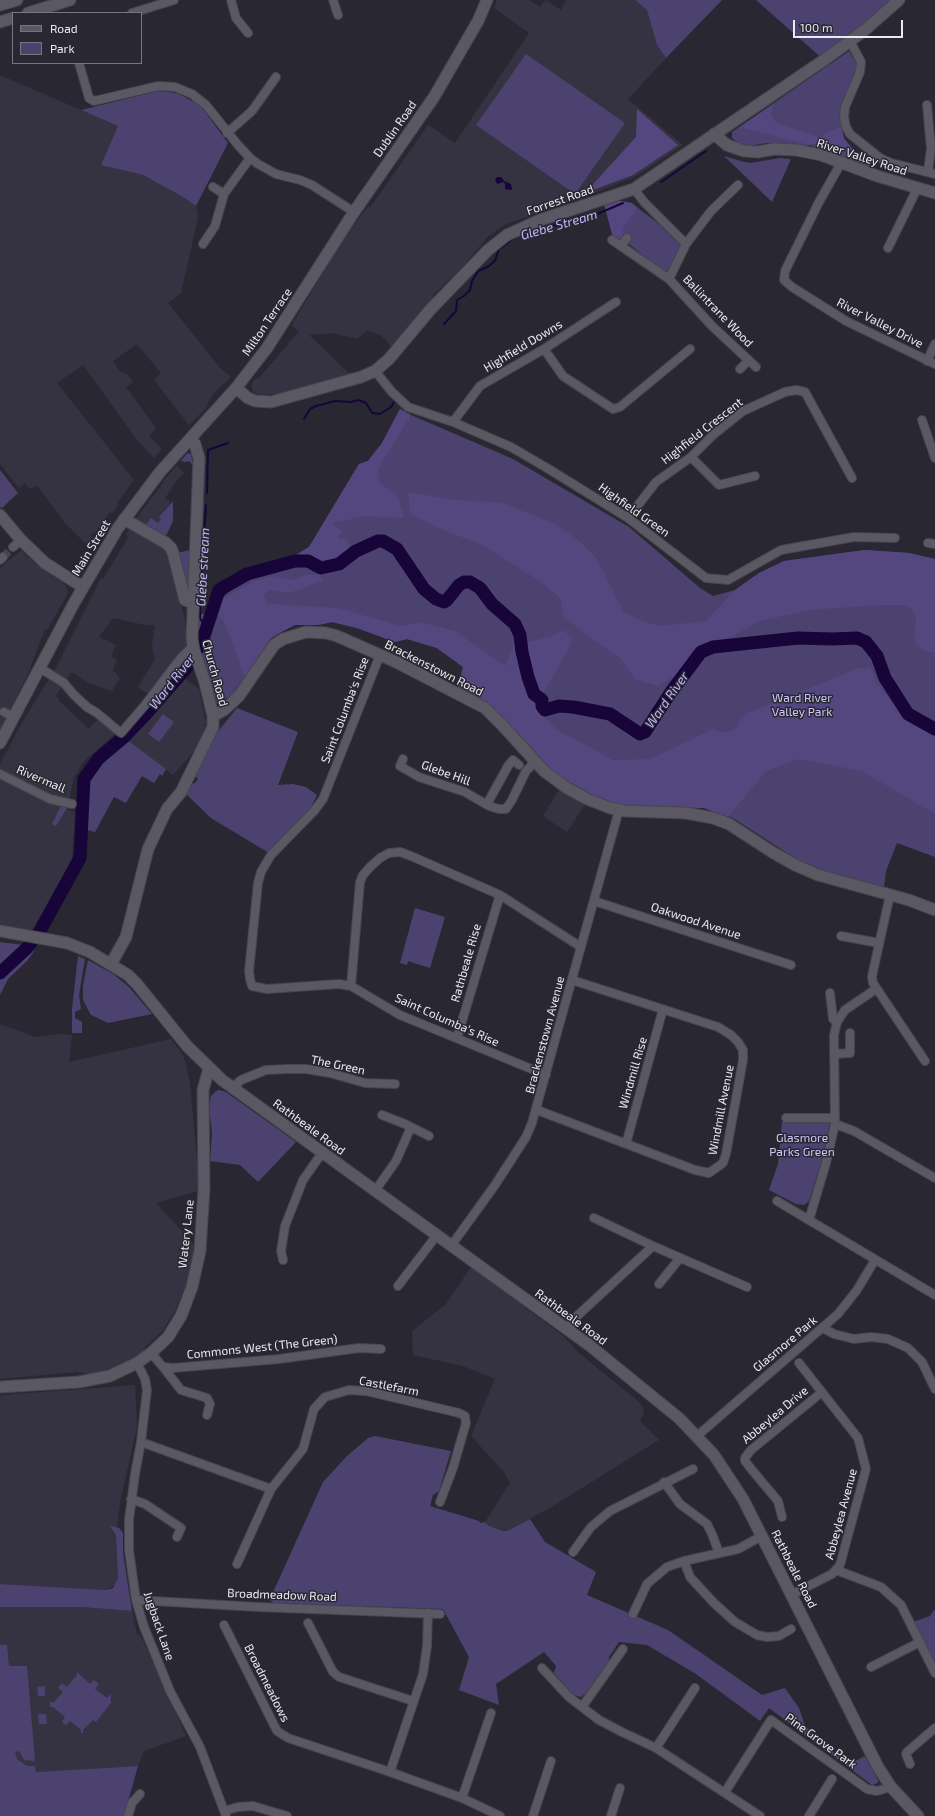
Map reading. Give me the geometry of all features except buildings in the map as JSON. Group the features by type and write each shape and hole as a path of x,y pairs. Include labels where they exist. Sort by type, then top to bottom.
{"street":[{"path":"0,5 17,0"},
{"path":"31,12 70,0"},
{"path":"135,12 174,0"},
{"path":"231,0 236,18 248,33"},
{"path":"333,0 338,15"},
{"name":"Dublin Road","path":"317,269 354,212 434,97 478,21 488,0"},
{"name":"Forrest Road","path":"236,388 248,398 255,401 271,402 360,377 375,371 389,359 430,310 488,250 507,235 540,220 634,189 824,60 850,41 899,0"},
{"path":"0,22 12,18"},
{"path":"850,41 861,62 860,72 845,107 844,117 846,127 850,134 880,158 891,163 931,173 931,148 926,105"},
{"path":"79,64 91,100 98,101 149,87 175,87 192,94 200,99 227,133 250,158 267,170 312,185 354,212"},
{"path":"227,133 252,111 276,77"},
{"name":"River Valley Road","path":"714,134 727,145 744,151 758,152 774,149 796,150 821,155 918,189 935,193"},
{"path":"203,244 215,226 224,194 250,158"},
{"name":"River Valley Drive","path":"841,163 819,202 785,271 784,280 792,287 846,321 931,362"},
{"name":"Ballintrane Wood","path":"669,279 686,244 711,212 738,185"},
{"path":"213,187 224,194"},
{"path":"634,189 644,202 686,244"},
{"path":"888,248 918,189"},
{"path":"621,246 627,238"},
{"name":"Ballintrane Wood","path":"612,240 669,279 712,326 756,367"},
{"name":"Milton Terrace","path":"236,388 278,332 317,269"},
{"name":"Highfield Downs","path":"453,422 480,386 544,349 616,302"},
{"path":"931,362 935,344"},
{"path":"544,349 563,376 613,409 620,407 690,350"},
{"name":"Ballintrane Wood","path":"740,369 749,360"},
{"name":"Highfield Green","path":"375,371 392,392 408,407 453,422 511,447 628,518 706,578 728,580 781,550 854,537 895,538"},
{"name":"Main Street","path":"0,743 9,714 40,668 83,587 124,519 160,472 236,388"},
{"name":"Highfield Crescent","path":"628,518 656,482 691,457 713,435 743,411 785,392 796,390 805,392 852,478"},
{"path":"922,420 935,458"},
{"name":"Church Road","path":"111,964 124,942 128,930 148,849 167,809 181,792 212,733 213,716 197,662 192,624 200,458 195,444 190,439"},
{"path":"691,457 719,484 755,476"},
{"path":"0,515 17,544 83,587"},
{"path":"124,519 166,543 171,548 185,600 193,603"},
{"name":"Brackenstown Road","path":"213,716 224,710 239,696 274,645 294,634 306,632 326,633 380,654 484,708 503,726 535,762 553,778 567,788 592,800 618,810 686,813 713,818 729,824 772,852 795,865 818,875 909,900 935,910"},
{"path":"40,668 64,683 87,707 97,713 121,733 145,705 180,659 194,648"},
{"name":"Saint Columba's Rise","path":"380,654 323,799 314,811 271,855 261,872 258,884 249,971 252,986 267,989 339,984 351,986 400,1015 546,1075"},
{"name":"Glebe Hill","path":"403,759 400,766 419,777 465,792 499,809 506,808 512,800 526,771 535,762"},
{"path":"487,804 508,766 513,760 519,765"},
{"name":"Rivermall","path":"0,774 50,799 72,804"},
{"name":"Brackenstown Avenue","path":"452,1246 526,1137 537,1110 618,810"},
{"path":"351,986 360,882 363,875 380,858 389,853 400,852 411,856 500,895 581,947"},
{"name":"Rathbeale Rise","path":"457,1038 500,895"},
{"path":"890,895 872,977 876,989 925,1061"},
{"name":"Oakwood Avenue","path":"594,901 791,965"},
{"name":"Rathbeale Road","path":"0,931 67,943 111,964 128,975 187,1046 232,1088 567,1330 629,1376 680,1419 697,1436 729,1476 744,1499 878,1767 891,1786 918,1816"},
{"path":"840,936 879,943"},
{"name":"Windmill Avenue","path":"537,1110 695,1170 709,1173 723,1163 726,1154 744,1060 743,1050 738,1042 731,1035 718,1027 572,980"},
{"path":"809,1220 826,1163 835,1121 834,1034 837,1022 845,1010 876,989"},
{"path":"830,993 832,1019 837,1022"},
{"name":"Windmill Rise","path":"626,1144 663,1009"},
{"path":"834,1054 850,1052 850,1032"},
{"name":"Watery Lane","path":"0,1387 79,1382 110,1376 137,1363 151,1353 168,1337 181,1316 192,1287 199,1256 203,1212 203,1090 209,1068"},
{"name":"The Green","path":"232,1088 241,1080 266,1070 287,1069 306,1069 330,1073 365,1083 395,1084"},
{"path":"382,1115 429,1136"},
{"path":"786,1118 835,1121 854,1130 935,1178"},
{"path":"375,1191 396,1161 411,1127"},
{"path":"283,1260 281,1251 285,1226 303,1180 322,1152"},
{"path":"777,1201 935,1295"},
{"path":"594,1218 653,1246 748,1287"},
{"path":"398,1286 437,1236"},
{"path":"567,1330 577,1316 653,1246"},
{"path":"659,1284 680,1258"},
{"name":"Glasmore Park","path":"697,1436 824,1328 838,1314 857,1290 875,1260"},
{"path":"824,1328 834,1334 854,1339 871,1337 888,1339 908,1348 922,1362 935,1389"},
{"name":"Commons West (The Green)","path":"163,1367 173,1368 279,1359 359,1348 381,1349"},
{"path":"151,1353 181,1390 207,1398 210,1404 207,1414"},
{"name":"Jugback Lane","path":"137,1363 145,1379 147,1390 129,1520 129,1550 136,1600 144,1627 171,1692 200,1748 225,1813"},
{"name":"Abbeylea Avenue","path":"792,1594 836,1570 840,1565 844,1557 866,1468 858,1438 799,1363"},
{"name":"Castlefarm","path":"237,1564 271,1489 303,1449 314,1409 325,1397 349,1390 366,1391 460,1413 465,1416 466,1423 455,1461 440,1502"},
{"name":"Abbeylea Drive","path":"782,1517 778,1501 745,1461 745,1458 751,1450 822,1392"},
{"path":"141,1442 271,1489"},
{"path":"573,1552 591,1527 610,1511 664,1482 693,1469"},
{"path":"664,1482 680,1504 707,1524 719,1553"},
{"path":"131,1499 145,1504 181,1528 177,1537"},
{"path":"633,1614 640,1595 655,1576 667,1567 684,1561 738,1549 762,1536"},
{"path":"684,1561 690,1576 714,1603 735,1622 757,1635 767,1637 779,1636 791,1629"},
{"path":"836,1570 881,1587 901,1605 935,1673"},
{"name":"Broadmeadow Road","path":"136,1600 258,1607 440,1614"},
{"path":"390,1772 423,1674 427,1646 428,1613"},
{"path":"308,1623 333,1672 339,1677 413,1701"},
{"name":"Broadmeadows","path":"224,1625 277,1731 288,1738 462,1798 500,1816"},
{"path":"871,1667 920,1642"},
{"path":"582,1707 623,1649"},
{"path":"542,1668 569,1697 599,1720 656,1748 760,1816"},
{"path":"656,1748 695,1688"},
{"path":"462,1798 491,1712"},
{"name":"Pine Grove Park","path":"725,1792 771,1720 867,1789 877,1791 891,1786"},
{"path":"910,1764 906,1754 907,1752 935,1728"},
{"path":"533,1816 551,1761"},
{"path":"809,1816 832,1779"},
{"path":"612,1816 620,1788"},
{"path":"128,1816 132,1803 140,1794"},
{"path":"225,1813 238,1807 253,1806 287,1816"}],"shaded area":[{"path":"497,0 529,0 540,7 546,0 561,10 566,0 635,0 647,10 657,45 666,58 628,99 683,145 636,176 584,197 506,224 488,236 461,269 433,295 433,298 392,348 380,335 368,330 357,339 333,333 309,335 351,375 279,394 262,395 253,392 251,385 254,380 260,377 299,331 292,326 294,321 342,241 368,206 370,208 428,125 455,143 529,33 494,8"},
{"path":"0,75 118,126 102,165 143,175 183,197 196,206 198,218 181,293 157,311 168,303 220,368 231,377 213,394 205,409 189,425 154,380 161,373 137,344 113,361 120,372 127,374 133,382 126,387 156,428 149,436 162,449 154,458 137,440 83,365 57,383 134,480 117,503 118,505 112,514 110,512 95,533 93,532 91,535 93,538 86,544 64,522 37,485 30,489 25,483 19,488 0,464"},
{"path":"497,177 501,177 504,181 511,184 512,190 505,189 504,182 497,184 495,179"},
{"path":"177,465 184,473 171,487 172,488 165,498 171,502 160,517 161,519 158,523 144,527 135,520 164,482 163,481"},
{"path":"133,529 157,542 169,552 185,621 189,646 149,695 138,687 155,659 152,646 155,625 145,625 113,618 99,637 116,645 111,656 117,660 113,670 120,678 112,691 87,682 72,672 64,683 56,696 59,699 58,700 89,729 99,718 116,733 83,762 74,778 67,809 75,812 72,859 36,931 0,925 0,764 22,723 58,664 101,578 103,579 128,537 126,534 129,530"},
{"path":"21,550 37,565 62,582 66,586 68,593 47,630 45,629 27,676 0,730 0,568"},
{"path":"181,676 199,689 206,724 198,747 173,775 126,739"},
{"path":"559,790 585,804 567,832 543,816"},
{"path":"0,1024 35,1037 58,1034 72,1035 69,1062 171,1039 182,1053 186,1064 190,1084 197,1160 204,1189 156,1203 200,1251 175,1311 162,1331 146,1346 137,1363 110,1376 76,1372 0,1379"},
{"path":"471,1267 562,1335 579,1353 639,1402 643,1407 644,1412 640,1421 659,1440 550,1508 507,1531 489,1526 485,1522 510,1483 504,1472 471,1436 495,1379 463,1366 413,1355 412,1331 446,1304"},
{"path":"135,1385 137,1427 120,1502 116,1535 117,1583 108,1590 0,1584 0,1397 2,1395"},
{"path":"0,1607 81,1607 132,1611 137,1634 141,1636 186,1736 144,1751 138,1766 36,1772 0,1770"}],"green space":[{"path":"635,0 722,0 666,58 657,45 647,10"},
{"path":"756,0 899,0 824,60"},
{"path":"849,51 858,66 857,74 841,114 841,126 831,130 821,139 810,145 824,144 856,153 880,172 809,145 807,147 767,143 743,147 732,138 732,132"},
{"path":"526,54 625,123 575,194 476,125"},
{"path":"158,91 177,93 200,105 228,143 196,206 183,197 143,175 101,165 118,126 81,110"},
{"path":"773,105 771,115 776,123 821,138 824,134 841,126 844,138 856,153 824,144 809,145 740,127"},
{"path":"637,109 678,145 633,175 585,193 636,137"},
{"path":"724,156 750,163 780,158 791,159 772,202"},
{"path":"612,201 632,203 638,208 623,229 623,239 619,241 613,238 604,204"},
{"path":"638,208 659,224 681,246 668,271 664,273 623,239 623,229"},
{"name":"Ward River Valley Park","path":"400,409 513,459 629,527 700,588 713,596 735,590 759,573 784,561 865,550 909,553 935,559 935,857 897,843 886,871 884,887 825,871 798,860 733,818 704,808 625,806 482,701 458,688 463,667 437,648 407,639 395,642 357,628 332,622 318,625 295,625 270,639 238,692 216,704 197,648 196,614 217,614 221,600 231,589 243,582 276,571 283,559 291,558 309,547 359,464 368,461 382,443"},
{"path":"400,409 411,415 378,469 379,482 398,497 404,518 365,516 333,523 333,526 342,530 338,539 346,539 349,544 346,552 331,564 322,563 312,559 283,559 291,558 309,547 359,464 368,461 382,443"},
{"path":"187,453 191,454 193,465 189,461 181,461"},
{"path":"0,470 18,493 2,508 0,507"},
{"path":"408,492 456,500 502,503 553,523 577,539 597,559 623,611 639,620 660,626 706,621 735,590 759,573 784,561 865,550 909,553 935,559 935,653 922,650 915,641 916,615 911,609 904,605 809,610 760,621 733,636 692,654 675,676 658,686 635,679 620,658 588,636 563,616 561,599 544,584 483,545 441,529 410,514"},
{"path":"173,501 173,521 166,536 144,527 151,518 158,523 161,519 159,517"},
{"path":"190,550 188,595 177,553"},
{"path":"320,574 323,581 289,593 269,590 263,596 268,604 338,608 401,626 420,622 455,631 505,666 513,646 552,636 563,630 572,638 568,652 537,704 541,713 556,729 613,760 651,759 713,729 726,733 738,728 739,722 748,713 857,669 869,667 874,673 875,680 901,715 935,732 935,814 862,771 799,759 766,771 728,817 704,808 625,806 605,801 573,786 551,771 482,701 458,688 463,667 437,648 407,639 395,642 357,628 332,622 318,625 295,625 279,633 270,639 245,678 225,623 217,614 221,600 254,581 273,576 295,580 304,575"},
{"path":"237,708 298,732 278,785 293,784 306,787 317,795 309,811 269,853 211,818 186,794 190,784 195,783 198,779 194,775 215,735"},
{"path":"163,714 174,722 159,742 148,734"},
{"path":"126,739 166,769 162,776 160,774 154,783 142,776 126,803 114,797 95,832 84,829 84,797 89,779 100,762"},
{"path":"61,806 67,808 56,826 52,824"},
{"path":"415,908 445,917 430,968 408,961 407,965 400,963"},
{"path":"0,942 31,946 34,951 28,960 8,979 0,995"},
{"path":"78,956 85,959 79,995 81,1009 75,1012 75,1018 82,1022 82,1033 72,1033 72,1009"},
{"path":"88,960 113,974 128,986 152,1014 108,1023 91,1015 83,1000 83,985"},
{"path":"219,1090 226,1092 296,1142 258,1182 240,1165 210,1161 212,1133 209,1107 211,1096"},
{"name":"Glasmore Parks Green","path":"782,1122 830,1122 821,1163 809,1201 804,1205 796,1204 769,1190 778,1164"},
{"path":"375,1436 451,1451 439,1491 433,1495 430,1506 479,1521 480,1523 485,1522 489,1526 504,1531 507,1531 530,1519 545,1542 596,1572 587,1595 668,1630 762,1695 785,1688 799,1708 805,1726 814,1734 815,1739 850,1764 865,1756 878,1780 878,1783 872,1785 769,1708 760,1721 696,1674 647,1645 619,1642 609,1657 609,1661 585,1694 581,1697 573,1695 554,1673 556,1666 544,1652 496,1684 499,1705 459,1690 469,1657 443,1609 273,1603 270,1599 323,1482 347,1456 368,1438"},
{"path":"110,1526 119,1528 123,1533 123,1553 132,1611 81,1607 0,1607 0,1584 108,1590 113,1588 118,1578 116,1535"},
{"path":"935,1609 935,1666 913,1622 930,1616"},
{"path":"0,1645 7,1645 9,1666 27,1666 35,1761 24,1760 19,1751 15,1752 17,1759 27,1766 35,1766 36,1772 138,1766 124,1816 0,1816"},
{"path":"77,1672 90,1684 94,1680 99,1684 95,1689 107,1698 111,1694 111,1703 96,1722 93,1720 83,1730 83,1733 81,1733 81,1730 70,1721 66,1725 62,1722 65,1717 53,1707 50,1707 50,1702 54,1702 63,1692 58,1688 62,1683 67,1687 77,1675"},
{"path":"45,1686 45,1696 38,1696 37,1687"},
{"path":"38,1714 46,1714 47,1724 39,1724"}],"waterway":[{"path":"661,182 706,151"},
{"name":"Glebe Stream","path":"444,324 456,311 457,300 470,290 472,281 478,271 489,266 495,261 499,249 510,241 519,235 595,215 623,203"},
{"name":"Glebe Stream","path":"304,419 310,409 335,401 351,402 358,400 366,403 372,413 380,414 391,407 394,402"},
{"name":"Glebe stream","path":"207,493 208,450 228,443"},
{"name":"Glebe stream","path":"206,505 200,618 206,628"},
{"name":"Ward River","path":"0,973 27,948 41,929 80,858 84,779 98,759 124,737 188,666 203,639 219,590 247,574 295,561 308,561 321,568 339,564 356,551 378,541 383,541 397,549 424,589 436,599 444,602 459,585 464,582 470,582 480,588 492,604 515,624 520,635 522,652 528,677 534,694 542,700 542,706 545,710 559,706 610,714 640,734 645,732 671,692 701,652 713,647 798,638 857,638 866,642 877,656 885,678 908,714 935,729"}],"tunnel":[{"path":"3,557 13,547"}]}
